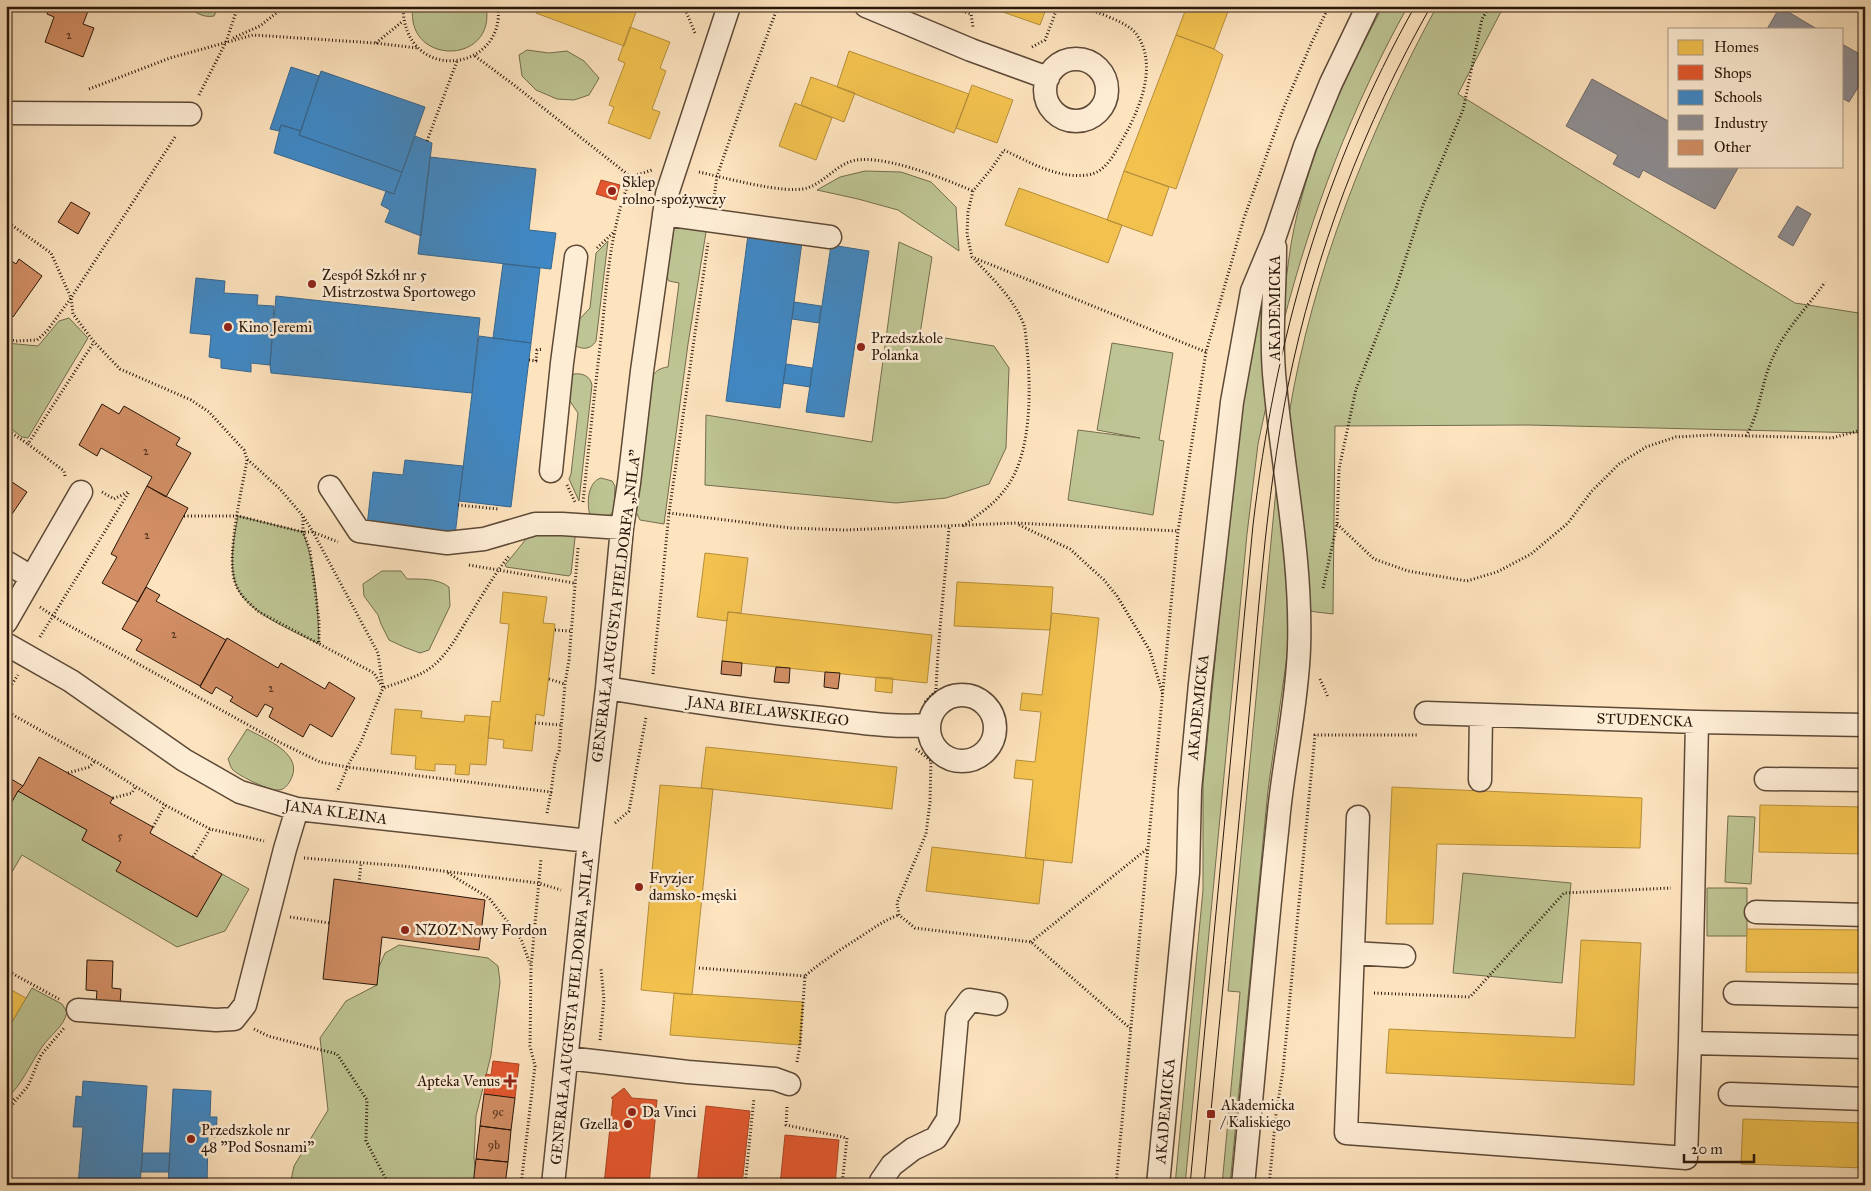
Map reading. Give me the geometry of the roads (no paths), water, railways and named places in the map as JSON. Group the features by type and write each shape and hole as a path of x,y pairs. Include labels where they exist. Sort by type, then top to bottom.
{"street":[{"name":"GENERAŁA AUGUSTA FIELDORFA „NILA”","path":"553,1185 589,842 608,688 622,528 666,194 729,6"},
{"path":"866,6 972,50 1048,78"},
{"name":"AKADEMICKA","path":"1158,1185 1188,873 1190,780 1231,411 1252,291 1275,236 1305,146 1345,52 1368,6"},
{"path":"6,113 190,114"},
{"path":"664,214 830,237"},
{"name":"AKADEMICKA","path":"1243,1185 1278,818 1294,711 1299,647 1293,535 1275,383 1273,338 1275,236"},
{"path":"558,477 562,363 586,253"},
{"path":"6,622 31,577 73,486"},
{"path":"330,487 359,531 447,543 484,540 535,524 571,524 622,528"},
{"path":"6,562 31,577"},
{"name":"JANA KLEINA","path":"6,644 71,681 184,760 240,792 297,809 589,842"},
{"name":"JANA BIELAWSKIEGO","path":"608,688 773,713 874,725 918,726"},
{"name":"STUDENCKA","path":"1426,713 1697,722 1865,725"},
{"path":"1480,780 1481,714"},
{"path":"1358,817 1346,1134 1686,1158 1697,722"},
{"path":"1766,779 1865,780"},
{"path":"78,1010 216,1020 234,1019 245,1005 284,849 297,809"},
{"path":"1756,912 1865,915"},
{"path":"1353,953 1404,956"},
{"path":"1735,993 1865,996"},
{"path":"881,1185 881,1181 892,1165 913,1149 936,1138 948,1118 956,1017 970,1000 996,1004"},
{"path":"1690,1043 1865,1047"},
{"path":"567,1058 598,1060 688,1072 774,1079 789,1084"},
{"path":"1730,1094 1865,1099"}],"tram line":[{"path":"1190,1185 1253,525 1275,389 1290,323 1308,258 1329,194 1354,130 1415,6"},
{"path":"1204,1185 1263,561 1273,473 1288,386 1312,287 1344,190 1384,96 1431,6"}],"place":[{"name":"Sklep rolno-spożywczy","path":"612,191"},
{"name":"Zespół Szkół nr 5 Mistrzostwa Sportowego","path":"312,284"},
{"name":"Kino Jeremi","path":"228,327"},
{"name":"Przedszkole Polanka","path":"861,347"},
{"name":"Fryzjer damsko-męski","path":"639,887"},
{"name":"NZOZ Nowy Fordon","path":"405,930"},
{"name":"Apteka Venus","path":"510,1081"},
{"name":"Da Vinci","path":"632,1112"},
{"name":"Akademicka / Kaliskiego","path":"1211,1114"},
{"name":"Gzella","path":"628,1124"},
{"name":"Przedszkole nr 48 \"Pod Sosnami\"","path":"191,1139"}]}
